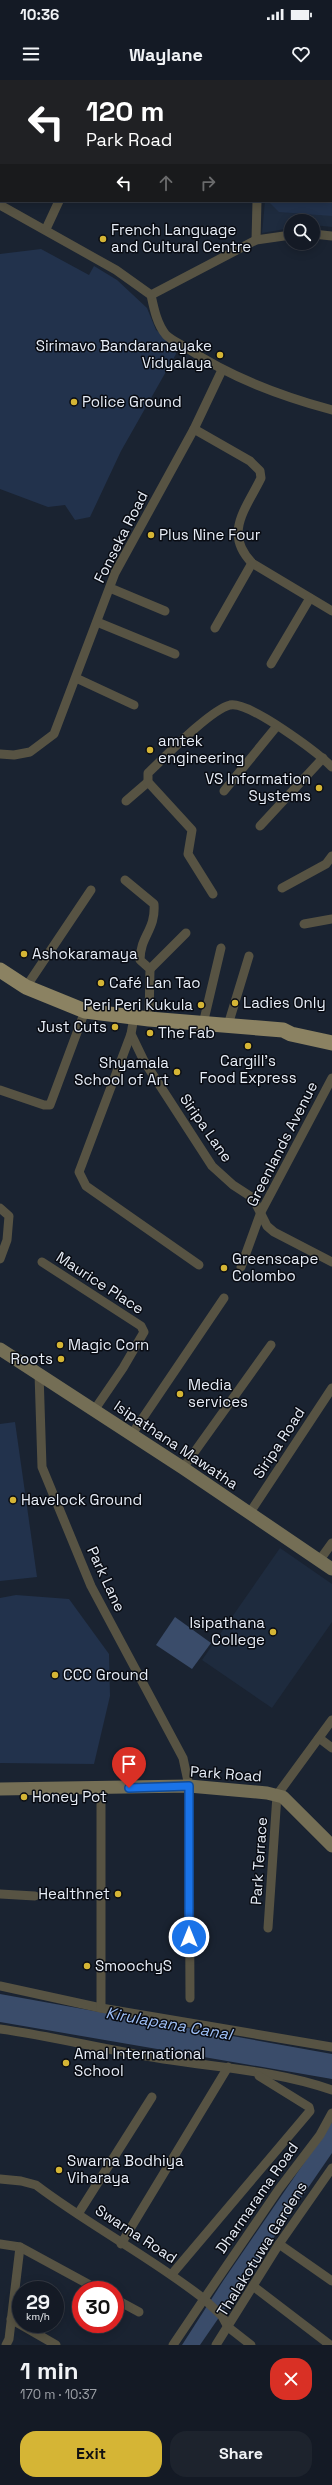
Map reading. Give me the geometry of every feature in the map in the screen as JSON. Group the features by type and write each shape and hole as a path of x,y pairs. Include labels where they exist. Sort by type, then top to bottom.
{"main road":[{"path":"0,973 26,987 85,1011 149,1019 283,1030 291,1034 332,1042"},
{"path":"283,1030 292,1027 302,1027 332,1032"},
{"name":"Isipathana Mawatha","path":"0,1349 95,1409 332,1569"},
{"name":"Park Road","path":"0,1789 101,1789 189,1786 277,1795 283,1797 332,1846"}],"street":[{"path":"46,229 59,202"},
{"path":"256,240 257,202"},
{"path":"0,205 46,229 116,270 151,295 155,315 167,335 222,370 265,390 332,410"},
{"path":"320,235 332,236"},
{"path":"151,295 256,240 284,236"},
{"name":"Fonseka Road","path":"0,754 14,755 30,752 54,734 115,573 194,429 222,370"},
{"path":"194,429 250,462 260,471 261,478 237,527 237,536 245,556 252,563 332,611"},
{"path":"215,628 252,563"},
{"path":"110,588 164,611"},
{"path":"271,664 310,598"},
{"path":"97,622 175,654"},
{"path":"76,678 134,705"},
{"path":"213,894 188,854 192,830 148,782 148,773 217,712 228,706 238,704 249,708 277,726 323,758 332,767"},
{"path":"224,791 277,726"},
{"path":"260,826 323,758"},
{"path":"126,801 148,782"},
{"path":"282,888 326,864 332,856"},
{"path":"125,880 154,904 156,919 140,948 140,960 150,969"},
{"path":"26,987 91,890"},
{"path":"304,924 332,919"},
{"path":"149,1019 150,969 186,933"},
{"path":"203,1024 221,948"},
{"path":"228,1025 249,956"},
{"path":"0,1090 44,1105 50,1105 85,1011"},
{"path":"134,1017 131,1034 79,1172 86,1186 199,1265"},
{"name":"Siripa Lane","path":"131,1034 144,1061 212,1166 233,1185 253,1198 267,1226 274,1232 332,1262"},
{"name":"Greenlands Avenue","path":"241,1267 261,1212 332,1078"},
{"path":"0,1208 9,1216 7,1240 0,1259"},
{"name":"Maurice Place","path":"42,1262 140,1326 144,1332 124,1368 95,1409"},
{"path":"132,1434 224,1298"},
{"path":"183,1468 271,1346"},
{"name":"Park Lane","path":"38,1373 42,1467 91,1586 183,1758 189,1786 190,1998"},
{"name":"Siripa Road","path":"249,1514 332,1388"},
{"path":"319,1561 332,1543"},
{"path":"277,1795 332,1720"},
{"path":"319,1738 332,1748"},
{"path":"101,1789 101,2008"},
{"name":"Park Terrace","path":"268,1928 277,1795"},
{"path":"0,1894 35,1896"},
{"path":"0,1986 101,2008 332,2047"},
{"path":"0,2029 47,2036 170,2060 253,2072 315,2084 332,2090"},
{"path":"121,2244 228,2068"},
{"path":"172,2274 310,2111 309,2107 253,2072"},
{"path":"78,2214 152,2097"},
{"name":"Dharmarama Road","path":"204,2299 279,2189 320,2135 332,2113"},
{"name":"Thalakotuwa Gardens","path":"216,2345 279,2244 332,2168"},
{"name":"Swarna Road","path":"0,2179 21,2181 36,2185 121,2244 172,2274 204,2299 222,2316 228,2327"},
{"path":"0,2244 20,2247 82,2281"},
{"path":"279,2244 332,2281"},
{"path":"6,2345 11,2319 20,2247"},
{"path":"253,2286 330,2345"},
{"path":"173,2345 204,2299"},
{"path":"124,2304 139,2312"},
{"path":"11,2319 56,2345"},
{"path":"228,2327 251,2345"}],"shaded area":[{"path":"265,202 332,202 332,227 320,226 320,214 284,214 284,229 262,233"},
{"path":"269,202 332,202 332,216 279,212"},
{"name":"Police Ground","path":"41,249 89,275 94,266 117,280 147,308 156,330 174,343 176,354 121,451 90,517 75,520 65,505 48,507 0,489 0,254"},
{"name":"Havelock Ground","path":"15,1422 37,1577 0,1581 0,1424"},
{"name":"Isipathana College","path":"280,1548 332,1584 332,1622 272,1708 202,1660"},
{"name":"CCC Ground","path":"16,1595 69,1599 109,1654 110,1696 94,1764 0,1763 0,1598"},
{"path":"175,1617 211,1643 192,1669 156,1645"},
{"path":"0,1994 332,2054 332,2079 0,2022"},
{"path":"332,2122 332,2153 200,2345 182,2345 223,2281"}],"place":[{"name":"French Language and Cultural Centre","path":"103,239"},
{"name":"Sirimavo Bandaranayake Vidyalaya","path":"220,355"},
{"name":"Police Ground","path":"74,402"},
{"name":"Plus Nine Four","path":"151,535"},
{"name":"amtek engineering","path":"150,750"},
{"name":"VS Information Systems","path":"319,788"},
{"name":"Ashokaramaya","path":"24,954"},
{"name":"Café Lan Tao","path":"101,983"},
{"name":"Ladies Only","path":"235,1003"},
{"name":"Peri Peri Kukula","path":"201,1005"},
{"name":"Just Cuts","path":"115,1027"},
{"name":"The Fab","path":"150,1033"},
{"name":"Cargill's Food Express","path":"248,1046"},
{"name":"Shyamala School of Art","path":"177,1072"},
{"name":"Greenscape Colombo","path":"224,1268"},
{"name":"Magic Corn","path":"60,1345"},
{"name":"Roots","path":"61,1359"},
{"name":"Media services","path":"180,1394"},
{"name":"Havelock Ground","path":"13,1500"},
{"name":"Isipathana College","path":"273,1632"},
{"name":"CCC Ground","path":"55,1675"},
{"name":"Honey Pot","path":"24,1797"},
{"name":"Healthnet","path":"118,1894"},
{"name":"SmoochyS","path":"87,1966"},
{"name":"Amal International School","path":"66,2063"},
{"name":"Swarna Bodhiya Viharaya","path":"59,2170"}],"route":[{"path":"129,1788 189,1786 189,1937"}],"water label":[{"name":"Kirulapana Canal","path":"169,2023"}]}
